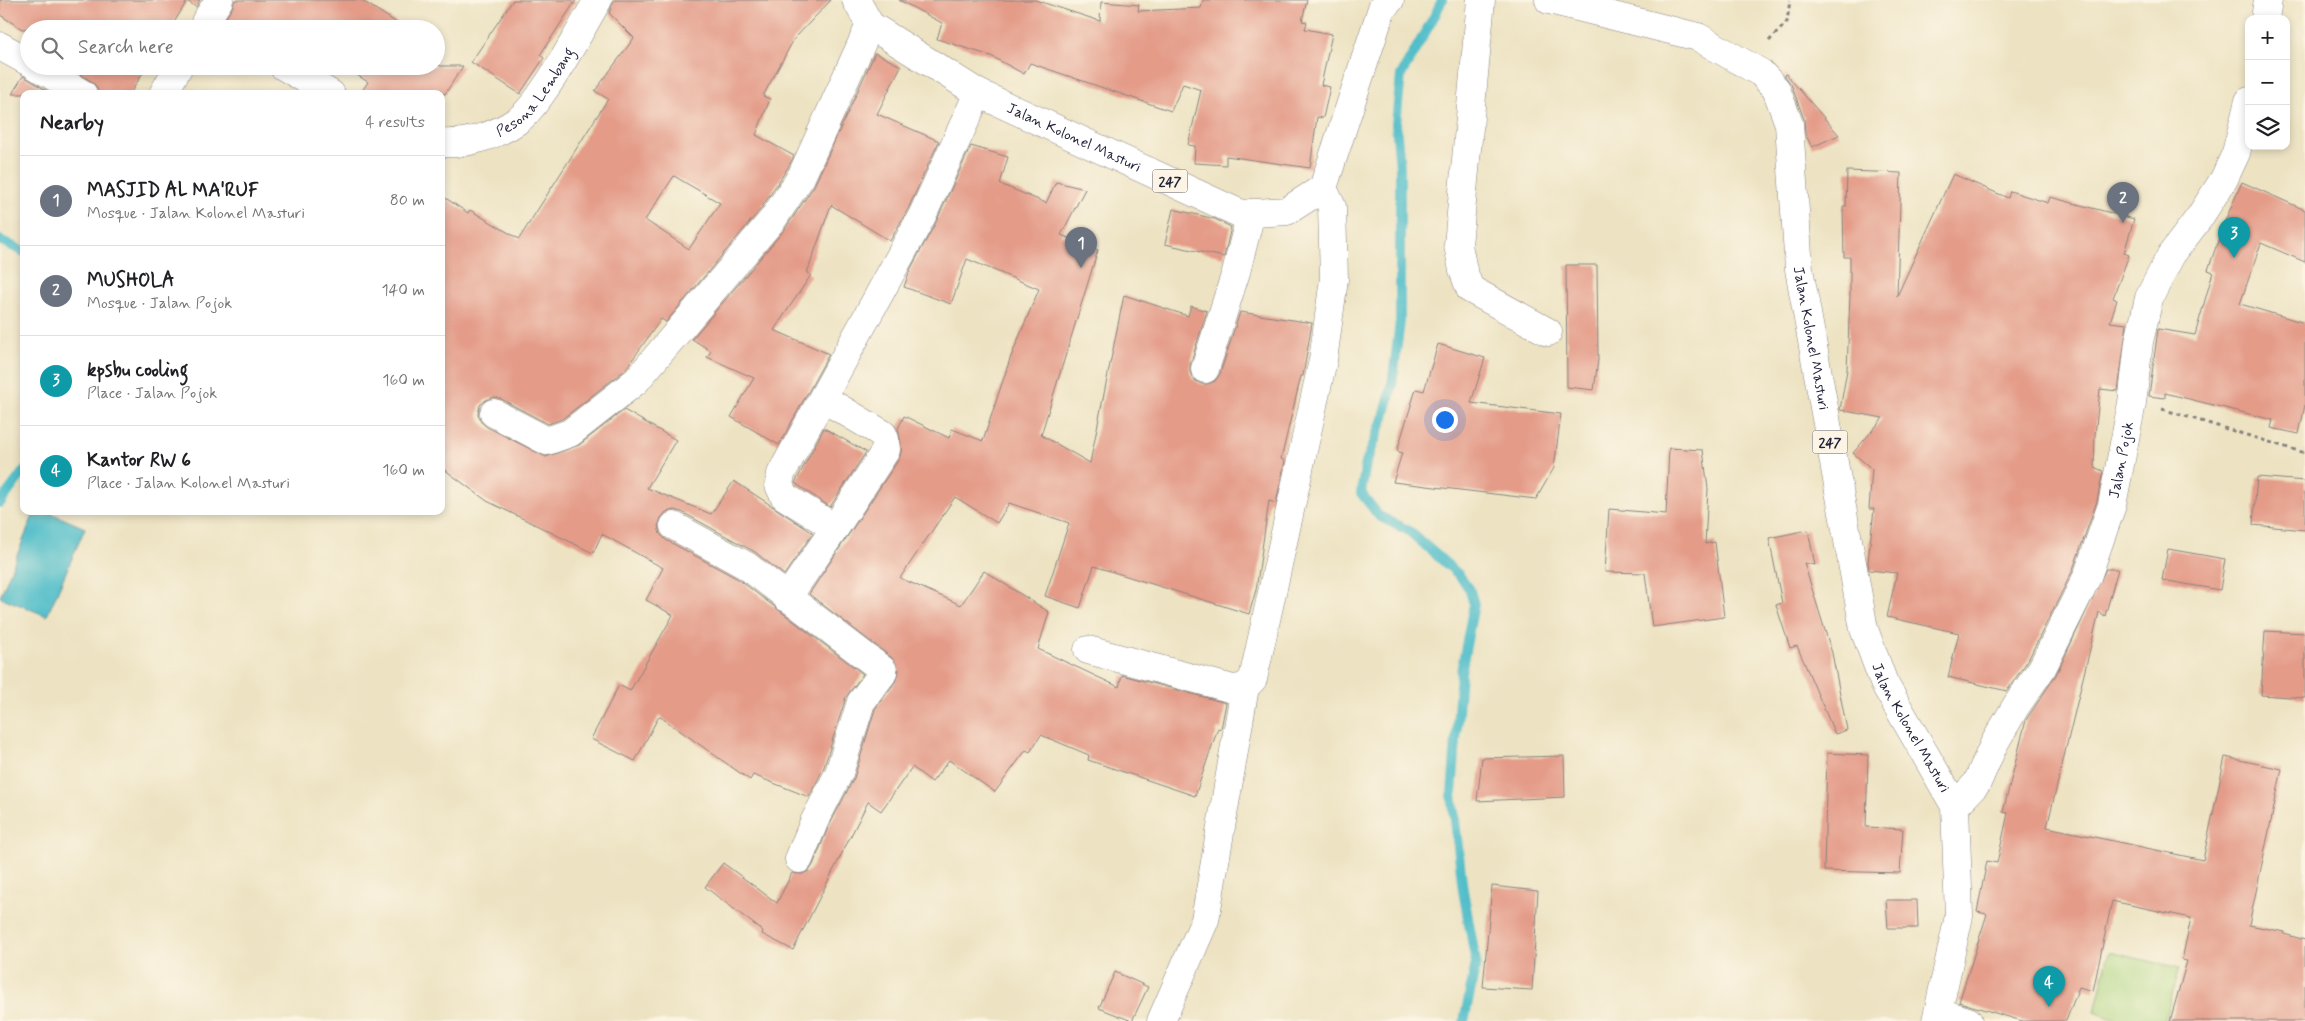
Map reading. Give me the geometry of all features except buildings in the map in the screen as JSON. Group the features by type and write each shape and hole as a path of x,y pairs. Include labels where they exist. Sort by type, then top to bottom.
{"street":[{"name":"Pesona Lembang","path":"445,143 474,140 497,132 519,120 539,97 598,0"},
{"name":"Jalan Kolonel Masturi","path":"856,0 870,25 978,93 1241,214 1287,211 1323,188"},
{"path":"1161,1021 1205,920 1246,687 1253,679 1323,360 1334,280 1332,207 1323,188 1382,8 1390,0"},
{"path":"1481,0 1458,245 1463,270 1470,289 1548,332"},
{"name":"Jalan Kolonel Masturi","path":"1548,0 1698,37 1761,73 1776,89 1789,124 1799,269 1864,629 1884,683 1955,806 1959,916 1937,1016"},
{"path":"2266,15 2268,0"},
{"path":"494,413 546,441 570,433 636,381 773,219 801,177 870,25"},
{"path":"0,46 20,57"},
{"path":"51,75 76,90"},
{"path":"164,90 174,75"},
{"path":"298,75 324,90"},
{"path":"835,528 784,496 779,486 781,474 824,399 922,216 978,93"},
{"name":"Jalan Pojok","path":"1955,806 1977,783 1994,744 2016,706 2042,668 2087,577 2112,505 2132,403 2140,342 2149,298 2171,255 2199,218 2224,179 2236,153 2248,105"},
{"path":"1205,369 1236,272 1251,214"},
{"path":"786,598 886,450 883,434 824,399"},
{"path":"674,526 747,566 786,598 883,670 883,673 861,702 839,773 814,822 799,859"},
{"path":"1088,650 1233,689 1246,687"},
{"path":"1937,1016 1968,1021"}],"path":[{"path":"1761,73 1760,50 1787,22 1790,0"},
{"path":"2132,403 2156,408 2305,453"}],"green space":[{"path":"2109,952 2180,968 2164,1021 2117,1021 2095,1012"}],"water":[{"path":"33,515 55,515 85,528 47,616 0,597"}],"waterway":[{"path":"1442,0 1401,75 1396,124 1400,167 1400,321 1392,386 1384,417 1366,463 1361,493 1379,516 1409,531 1458,574 1469,588 1474,604 1461,672 1452,794 1463,890 1476,963 1464,1021"},
{"path":"0,240 20,250"},
{"path":"0,503 20,476"}],"place":[{"name":"MUSHOLA","path":"2123,223"},
{"name":"kpsbu cooling","path":"2234,258"},
{"name":"MASJID AL MA'RUF","path":"1081,268"},
{"name":"Kantor RW 6","path":"2049,1007"}]}
